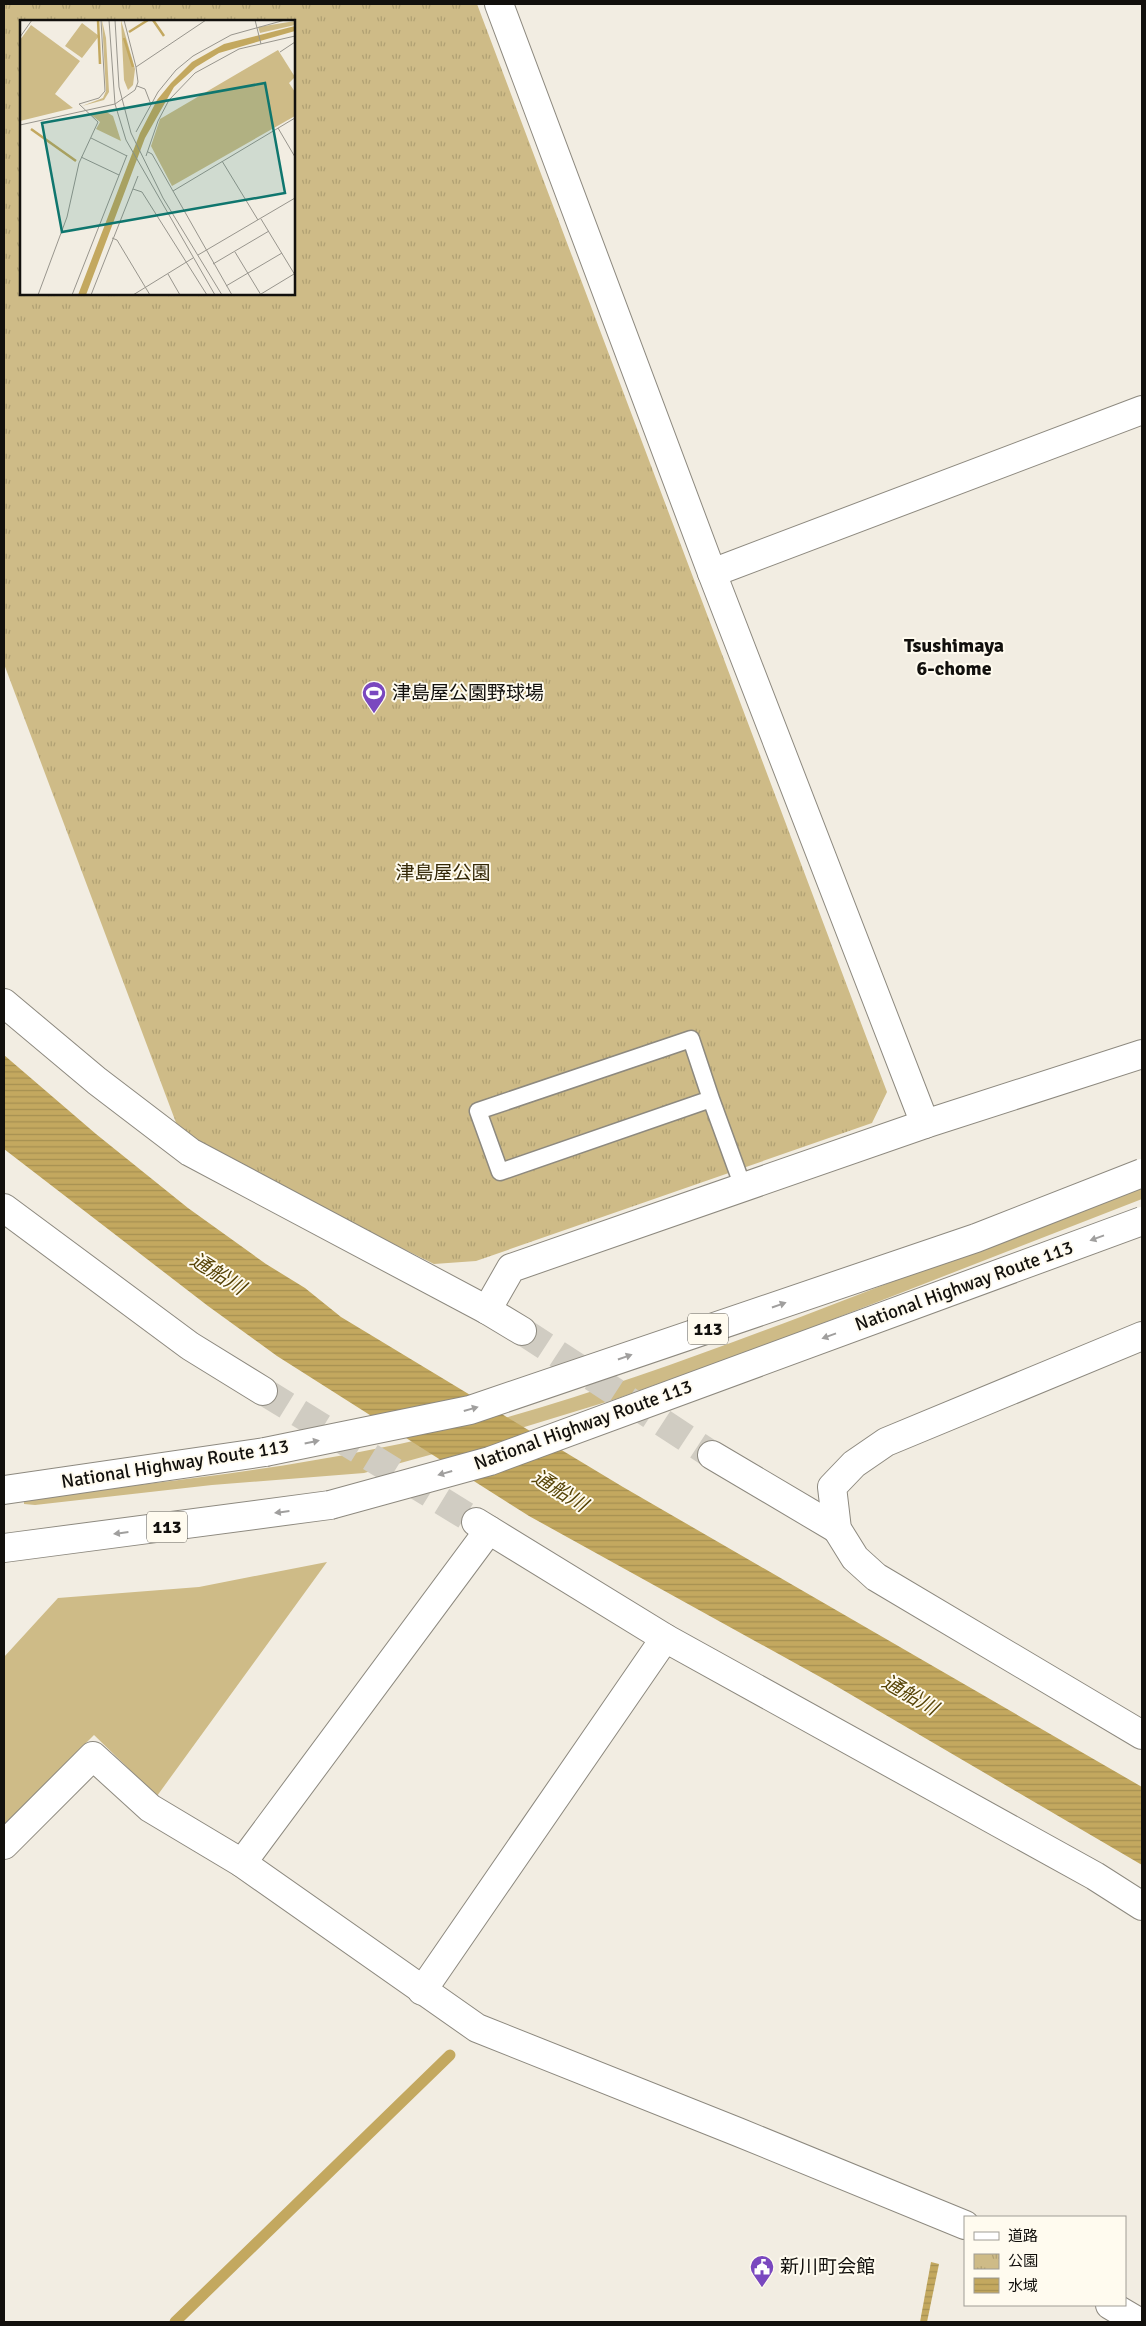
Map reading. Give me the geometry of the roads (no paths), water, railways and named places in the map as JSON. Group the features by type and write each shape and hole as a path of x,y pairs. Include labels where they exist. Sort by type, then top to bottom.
{"main road":[{"path":"498,4 712,573 925,1124"},
{"path":"712,573 1142,410"},
{"path":"4,1003 97,1081 190,1152 488,1310 522,1332"},
{"path":"488,1310 512,1268 925,1124 1142,1054"},
{"name":"National Highway Route 113","path":"4,1490 265,1452 470,1410 976,1238 1142,1173"},
{"path":"4,1208 190,1346 263,1391"},
{"name":"National Highway Route 113","path":"4,1548 330,1505 490,1461 1142,1221"},
{"path":"1142,1336 886,1442 854,1464 832,1487 837,1529 855,1558 876,1577 1142,1735"},
{"path":"712,1455 837,1529"},
{"path":"242,1863 482,1526 665,1638 1095,1876 1142,1906"},
{"path":"422,1991 665,1638"},
{"path":"4,1846 93,1756 150,1808 242,1863 477,2028 964,2225"},
{"path":"1112,2306 1139,2322"}],"lane":[{"path":"711,1099 500,1172 478,1111 691,1039 743,1187"}],"water":[{"name":"通船川","path":"4,1055 96,1134 188,1208 266,1264 305,1288 341,1317 623,1487 1142,1787 1142,1865 831,1683 529,1516 277,1356 208,1306 4,1149"},
{"path":"931,2262 939,2264 927,2322 920,2322"}],"waterway":[{"path":"175,2322 450,2055"}],"tunnel":[{"path":"522,1331 712,1455"},
{"path":"263,1391 476,1522"}],"place":[{"name":"津島屋公園野球場","path":"374,714"},
{"name":"新川町会館","path":"762,2288"}],"district":[{"name":"Tsushimaya 6-chome","path":"954,656"}],"park label":[{"name":"津島屋公園","path":"443,873"}]}
